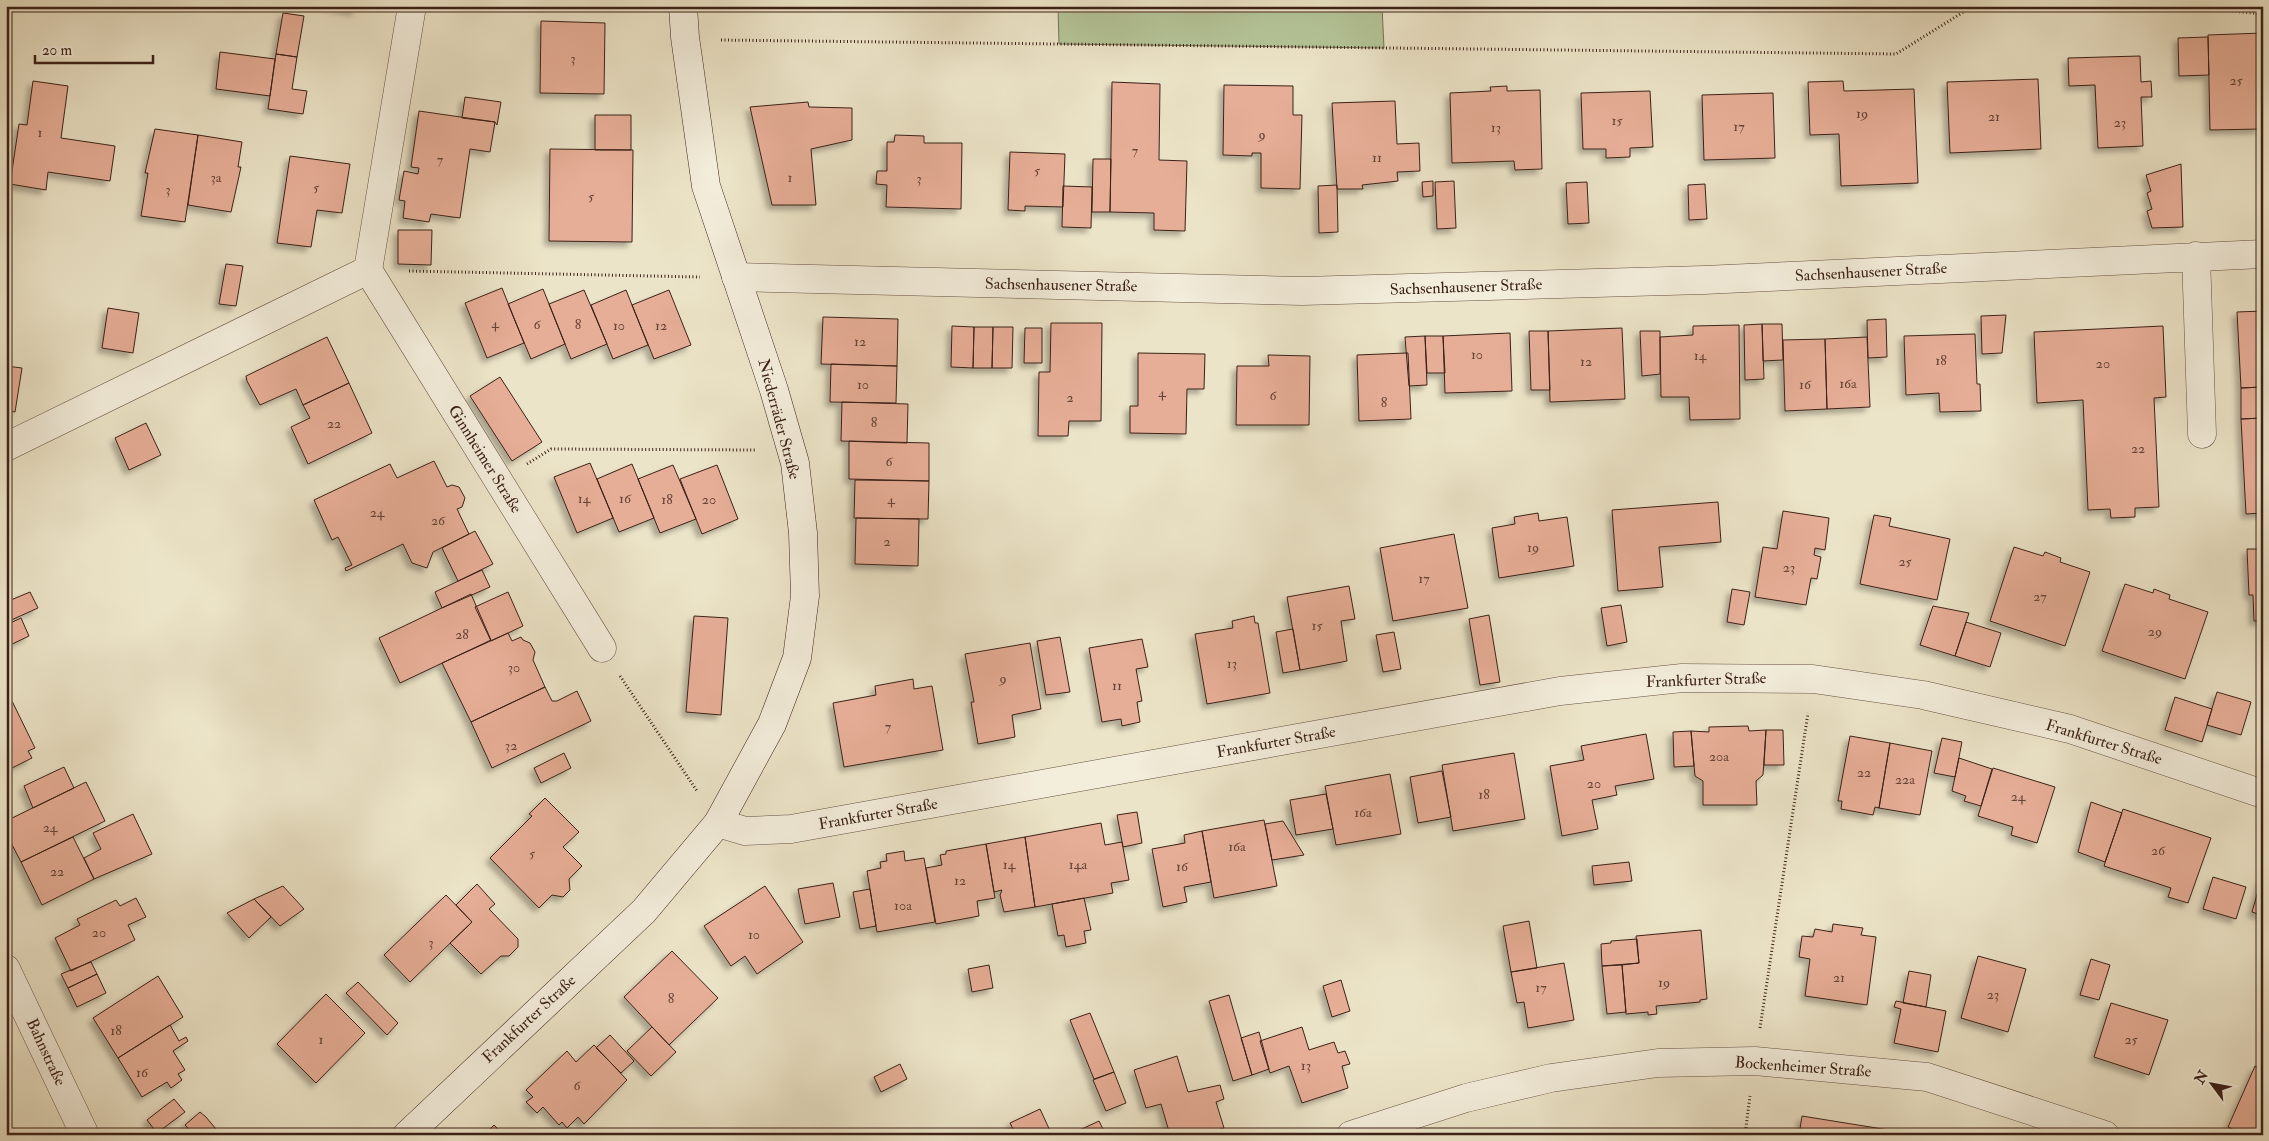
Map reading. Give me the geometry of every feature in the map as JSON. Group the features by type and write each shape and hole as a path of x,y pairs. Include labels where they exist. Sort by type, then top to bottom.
{"street":[{"path":"6,447 368,270 412,6"},
{"name":"Niederräder Straße","path":"683,6 685,37 706,186 774,390 795,463 803,533 805,596 797,658 772,724 718,823"},
{"name":"Sachsenhausener Straße","path":"736,278 1302,291 1704,280 2263,254"},
{"path":"2196,256 2202,434"},
{"name":"Ginnheimer Straße","path":"368,270 602,648"},
{"name":"Frankfurter Straße","path":"407,1135 644,911 718,823 746,831 791,829 1560,691 1682,678 1813,679 1923,695 2070,730 2263,794"},
{"name":"Bahnstraße","path":"6,969 85,1135"},
{"name":"Bockenheimer Straße","path":"1351,1135 1466,1098 1551,1078 1658,1063 1755,1061 1927,1077 2028,1108 2105,1135"}],"path":[{"path":"685,37 722,40 1896,54 1973,6"},
{"path":"2180,6 2263,14"},
{"path":"368,270 736,278"},
{"path":"499,481 551,449 791,450"},
{"path":"602,648 718,823"},
{"path":"1745,1135 1813,679"}],"green space":[{"path":"1058,6 1382,6 1384,48 1059,44"}],"building":[{"path":"326,6 357,6 356,11"},
{"path":"283,13 304,16 297,57 276,54"},
{"path":"541,21 605,23 604,94 540,93"},
{"path":"2263,33 2263,86 2259,86 2260,129 2210,130 2208,35"},
{"path":"2208,37 2209,75 2179,76 2178,38"},
{"path":"220,52 275,59 270,96 216,89"},
{"path":"276,54 297,57 292,89 307,91 303,114 268,109"},
{"path":"2140,56 2141,82 2151,81 2152,97 2141,97 2143,146 2098,148 2095,85 2069,86 2068,58"},
{"path":"2038,79 2041,149 1950,153 1947,82"},
{"path":"33,81 68,86 61,138 115,146 110,181 48,172 46,190 10,184 19,124 27,125"},
{"path":"1843,81 1844,91 1914,89 1918,183 1841,186 1839,134 1810,135 1808,82"},
{"path":"1112,82 1160,84 1159,160 1187,161 1185,231 1154,230 1154,213 1110,212"},
{"path":"1224,85 1293,86 1293,115 1302,115 1300,189 1261,188 1261,153 1252,153 1252,156 1223,155"},
{"path":"1507,86 1507,91 1540,90 1542,169 1515,170 1514,161 1452,163 1450,93 1491,91 1490,87"},
{"path":"1650,91 1653,147 1630,148 1630,157 1606,158 1606,149 1583,149 1581,93"},
{"path":"1773,93 1775,158 1704,160 1702,95"},
{"path":"465,97 501,102 497,125 495,122 462,118"},
{"path":"1395,101 1397,144 1419,143 1420,171 1397,172 1398,181 1362,185 1363,189 1337,189 1332,103"},
{"path":"808,102 809,107 852,108 852,140 811,149 816,205 772,205 750,107"},
{"path":"419,111 495,122 490,152 470,149 460,218 431,214 429,222 403,218 405,201 399,200 404,171 418,174 419,168 411,167"},
{"path":"595,115 631,115 631,150 595,150"},
{"path":"155,129 198,135 185,222 141,216 148,173 145,173"},
{"path":"198,135 242,142 238,167 241,167 231,212 188,205"},
{"path":"895,135 924,136 924,143 962,143 961,209 886,207 887,185 876,184 877,171 887,171 887,142 894,142"},
{"path":"550,149 633,150 632,242 549,241"},
{"path":"1010,152 1065,154 1063,207 1025,206 1025,211 1008,210"},
{"path":"290,156 350,164 342,213 317,210 311,247 277,243"},
{"path":"1093,159 1111,159 1110,212 1092,212"},
{"path":"2181,164 2183,227 2152,228 2147,211 2152,209 2147,193 2151,191 2146,175"},
{"path":"1433,181 1433,196 1423,197 1422,182"},
{"path":"1454,181 1456,228 1437,229 1435,182"},
{"path":"1587,182 1589,223 1568,224 1566,183"},
{"path":"1705,184 1707,219 1689,220 1688,185"},
{"path":"1337,185 1338,232 1319,233 1318,186"},
{"path":"1063,186 1092,187 1091,228 1062,227"},
{"path":"398,230 432,230 431,265 398,264"},
{"path":"226,264 243,266 236,306 219,304"},
{"path":"502,288 524,343 487,358 465,303"},
{"path":"543,289 565,344 531,359 508,304"},
{"path":"584,290 607,344 571,359 549,304"},
{"path":"626,290 648,345 613,359 591,305"},
{"path":"669,290 691,345 654,359 632,305"},
{"path":"108,308 139,313 133,353 102,348"},
{"path":"2263,311 2263,387 2241,388 2237,312"},
{"path":"2006,315 2002,353 1982,354 1981,316"},
{"path":"823,317 898,319 897,366 821,364"},
{"path":"1886,319 1887,357 1868,358 1867,320"},
{"path":"1051,323 1102,323 1101,421 1069,421 1068,436 1038,436 1039,372 1050,372"},
{"path":"1762,324 1764,379 1745,380 1744,325"},
{"path":"1762,324 1782,324 1783,360 1763,361"},
{"path":"1739,325 1740,419 1690,420 1689,397 1661,397 1660,337 1693,335 1693,326"},
{"path":"952,326 974,327 973,368 951,367"},
{"path":"2163,326 2166,397 2154,398 2159,507 2135,508 2135,517 2111,518 2110,509 2088,510 2083,400 2037,403 2034,332"},
{"path":"974,327 993,327 992,368 973,368"},
{"path":"993,327 1013,327 1012,368 992,368"},
{"path":"1025,328 1042,328 1042,363 1024,363"},
{"path":"1622,328 1625,399 1550,402 1548,331"},
{"path":"1529,331 1548,331 1550,390 1531,390"},
{"path":"1640,331 1660,331 1660,374 1642,376"},
{"path":"1510,333 1512,391 1445,393 1443,336"},
{"path":"1975,334 1977,384 1980,384 1981,411 1940,412 1939,393 1906,395 1904,336"},
{"path":"1425,336 1427,385 1409,386 1405,337"},
{"path":"1425,336 1443,336 1445,373 1427,373"},
{"path":"327,337 349,383 303,405 296,389 260,405 246,376"},
{"path":"1867,337 1870,407 1827,409 1825,339"},
{"path":"1825,339 1827,409 1785,411 1783,340"},
{"path":"1138,353 1205,354 1204,389 1187,389 1186,434 1130,433 1130,406 1138,406"},
{"path":"1408,353 1411,419 1359,421 1357,355"},
{"path":"1268,355 1310,356 1309,425 1236,425 1237,366 1269,366"},
{"path":"831,364 897,366 896,403 830,402"},
{"path":"6,366 22,368 15,412 6,410"},
{"path":"500,377 542,442 512,461 470,396"},
{"path":"349,383 372,433 308,464 291,427 310,418 303,405"},
{"path":"2263,387 2263,418 2241,419 2241,388"},
{"path":"842,402 908,404 907,443 841,441"},
{"path":"2263,418 2263,513 2246,514 2241,419"},
{"path":"146,423 161,455 129,470 115,438"},
{"path":"849,441 929,443 929,481 849,479"},
{"path":"434,461 447,487 452,485 459,487 465,498 462,507 457,509 469,534 433,552 427,568 412,563 403,544 346,571 345,568 352,565 338,537 332,540 314,500 390,464 397,478"},
{"path":"590,463 613,518 577,533 554,477"},
{"path":"632,464 654,518 619,532 597,479"},
{"path":"673,465 696,519 660,533 638,479"},
{"path":"717,465 738,519 702,534 680,479"},
{"path":"855,480 929,481 928,519 854,518"},
{"path":"1718,502 1721,542 1659,547 1663,587 1618,591 1612,510"},
{"path":"1783,511 1829,518 1825,550 1815,548 1814,555 1821,557 1817,579 1811,578 1806,605 1755,597 1763,547 1777,549"},
{"path":"1538,513 1539,521 1567,517 1574,566 1499,578 1492,528 1515,524 1514,517"},
{"path":"1874,515 1891,518 1889,526 1950,539 1937,600 1860,584"},
{"path":"856,518 919,519 918,566 855,564"},
{"path":"475,531 493,564 458,581 442,548"},
{"path":"1454,534 1468,608 1393,621 1380,548"},
{"path":"2014,547 2043,556 2045,552 2061,558 2060,562 2090,572 2065,646 1990,621"},
{"path":"2247,549 2263,549 2263,621 2254,621 2253,595 2249,595"},
{"path":"482,570 490,587 442,608 435,592"},
{"path":"2125,584 2153,593 2154,589 2170,595 2169,599 2208,612 2185,679 2102,651"},
{"path":"1349,586 1355,619 1341,621 1347,661 1300,670 1287,597"},
{"path":"1732,589 1750,592 1744,625 1727,622"},
{"path":"30,592 38,608 9,621 6,615 6,602"},
{"path":"508,592 523,626 491,641 475,607"},
{"path":"471,594 491,640 400,683 379,638"},
{"path":"1621,605 1627,642 1607,646 1601,608"},
{"path":"1933,606 1969,613 1955,656 1920,645"},
{"path":"1489,615 1500,682 1480,685 1469,619"},
{"path":"694,616 728,618 721,715 686,712"},
{"path":"1254,616 1255,623 1258,623 1270,693 1207,704 1195,634 1233,628 1232,621"},
{"path":"21,618 29,636 6,647 6,625"},
{"path":"1966,622 2001,633 1990,667 1955,656"},
{"path":"1293,629 1300,670 1283,673 1276,632"},
{"path":"1394,632 1401,669 1383,672 1376,635"},
{"path":"508,633 512,641 521,637 530,643 535,652 533,660 545,687 471,722 442,663"},
{"path":"1060,637 1070,692 1046,695 1037,641"},
{"path":"1142,639 1148,667 1136,669 1142,701 1137,702 1140,722 1122,726 1121,719 1102,722 1089,648"},
{"path":"1030,643 1041,709 1012,715 1015,737 978,744 971,702 974,702 965,654"},
{"path":"913,679 914,689 932,686 943,750 844,767 833,703 876,695 875,686"},
{"path":"545,687 552,701 557,701 577,691 591,721 492,768 471,722"},
{"path":"2217,692 2251,702 2241,735 2207,725"},
{"path":"2175,697 2212,709 2202,742 2165,730"},
{"path":"12,701 35,748 28,751 32,758 6,771 6,704"},
{"path":"1748,726 1749,731 1766,730 1763,775 1756,781 1757,805 1703,805 1703,781 1695,776 1691,731 1709,732 1709,727"},
{"path":"1766,730 1783,730 1784,765 1764,765"},
{"path":"1691,731 1694,766 1674,767 1673,732"},
{"path":"1646,734 1654,779 1615,786 1617,795 1592,800 1598,829 1562,836 1550,766 1584,760 1581,746"},
{"path":"1850,736 1890,743 1879,808 1875,807 1873,815 1841,809 1842,801 1838,801"},
{"path":"1942,738 1962,742 1955,777 1934,773"},
{"path":"1890,743 1932,751 1920,815 1879,808"},
{"path":"564,753 571,768 541,783 534,768"},
{"path":"1514,753 1525,819 1453,831 1442,765"},
{"path":"1959,758 1992,769 1981,806 1964,801 1966,796 1952,791"},
{"path":"64,767 74,788 33,808 24,786"},
{"path":"1993,768 2055,787 2037,843 2011,835 2013,827 1978,816"},
{"path":"1442,771 1451,817 1418,823 1410,777"},
{"path":"1390,774 1401,834 1336,845 1325,786"},
{"path":"86,782 105,821 21,862 6,833 6,821"},
{"path":"1326,794 1333,829 1296,835 1290,800"},
{"path":"545,798 579,832 563,847 582,866 569,879 570,890 563,897 552,895 539,908 490,858 532,816 529,814"},
{"path":"2091,802 2122,813 2105,862 2078,852"},
{"path":"2123,809 2211,838 2188,903 2168,897 2171,888 2104,866"},
{"path":"1137,812 1142,843 1123,847 1117,815"},
{"path":"133,814 152,854 94,879 84,858 101,849 93,833"},
{"path":"1264,820 1277,886 1214,898 1202,831"},
{"path":"1283,821 1304,855 1272,860 1265,824"},
{"path":"1101,823 1105,845 1122,842 1129,880 1111,883 1113,893 1035,907 1025,837"},
{"path":"1202,831 1211,882 1184,887 1187,902 1163,907 1152,849 1185,843 1184,835"},
{"path":"73,837 94,879 42,905 21,862"},
{"path":"1025,837 1035,907 1004,912 1000,895 1002,890 994,892 986,844"},
{"path":"986,844 995,898 977,901 979,916 936,924 926,868 942,865 940,855 946,854 946,851"},
{"path":"904,851 905,861 924,858 935,922 877,932 867,871 881,868 880,862 887,861 886,854"},
{"path":"1629,862 1632,881 1594,885 1592,866"},
{"path":"2213,877 2246,887 2236,919 2203,909"},
{"path":"2263,877 2263,916 2252,912"},
{"path":"833,883 840,917 805,924 798,889"},
{"path":"477,884 495,904 489,909 518,939 518,947 509,956 501,956 481,974 450,943 472,922 456,905"},
{"path":"283,886 304,909 280,926 254,899"},
{"path":"765,886 803,942 757,974 745,956 731,966 704,926"},
{"path":"870,889 876,926 860,929 853,892"},
{"path":"446,895 472,922 410,982 384,955"},
{"path":"136,898 146,917 128,925 135,940 71,971 55,938 80,925 77,919 116,900 120,906"},
{"path":"1084,898 1091,930 1084,931 1086,943 1066,947 1064,935 1058,936 1052,904"},
{"path":"254,899 271,917 249,938 227,913"},
{"path":"1529,921 1537,968 1511,972 1503,926"},
{"path":"1833,924 1863,928 1861,935 1876,937 1867,1005 1805,996 1810,959 1799,957 1802,936 1813,937 1815,929 1832,932"},
{"path":"1701,930 1707,999 1700,1000 1700,1002 1656,1006 1657,1014 1648,1015 1648,1012 1626,1014 1622,965 1639,963 1636,936"},
{"path":"1637,939 1639,963 1602,966 1601,944 1611,943 1611,941"},
{"path":"672,951 718,998 669,1045 624,997"},
{"path":"1978,956 2026,969 2008,1032 1961,1018"},
{"path":"2091,959 2110,965 2099,1000 2080,995"},
{"path":"91,962 97,974 68,988 61,974"},
{"path":"1564,963 1574,1020 1528,1028 1524,1002 1517,1003 1511,972"},
{"path":"989,965 993,988 972,992 968,969"},
{"path":"1622,965 1626,1012 1607,1014 1602,966"},
{"path":"1909,971 1931,975 1926,1007 1903,1003"},
{"path":"97,974 106,993 77,1007 68,988"},
{"path":"158,976 183,1017 118,1058 93,1018"},
{"path":"1341,980 1350,1011 1332,1017 1323,986"},
{"path":"358,982 398,1023 387,1035 346,993"},
{"path":"326,994 365,1033 316,1083 277,1044"},
{"path":"1229,995 1252,1075 1233,1081 1209,1001"},
{"path":"1896,1001 1946,1011 1938,1052 1894,1043 1901,1009 1894,1007"},
{"path":"2111,1003 2168,1020 2149,1075 2094,1057"},
{"path":"1090,1013 1114,1072 1094,1079 1070,1020"},
{"path":"170,1025 179,1041 186,1037 188,1041 173,1051 185,1070 178,1074 182,1080 171,1088 167,1082 142,1097 118,1058"},
{"path":"652,1027 676,1052 651,1076 627,1051"},
{"path":"1302,1027 1309,1050 1334,1042 1338,1053 1345,1051 1350,1064 1342,1066 1348,1088 1302,1103 1289,1066 1270,1073 1260,1041"},
{"path":"1259,1032 1269,1069 1252,1075 1241,1038"},
{"path":"610,1035 634,1061 621,1073 596,1048"},
{"path":"594,1045 627,1080 584,1124 578,1117 567,1128 562,1122 559,1125 543,1107 537,1113 526,1102 533,1097 526,1090 567,1051 576,1062"},
{"path":"1177,1056 1188,1092 1220,1085 1224,1099 1216,1102 1224,1128 1201,1135 1170,1135 1161,1104 1146,1108 1134,1070"},
{"path":"900,1064 907,1079 881,1092 874,1077"},
{"path":"2255,1066 2263,1070 2263,1135 2245,1135 2228,1127"},
{"path":"1114,1072 1126,1103 1106,1111 1093,1080"},
{"path":"174,1099 185,1112 157,1133 147,1120"},
{"path":"1040,1109 1052,1135 1016,1135 1010,1123"},
{"path":"200,1112 221,1135 184,1135 190,1130 185,1125"},
{"path":"1802,1116 1895,1131 1895,1135 1799,1135"},
{"path":"1099,1121 1105,1133 1112,1130 1114,1135 1069,1135"},
{"path":"494,1125 504,1135 484,1135"},
{"path":"1755,1130 1784,1135 1755,1135"}]}
